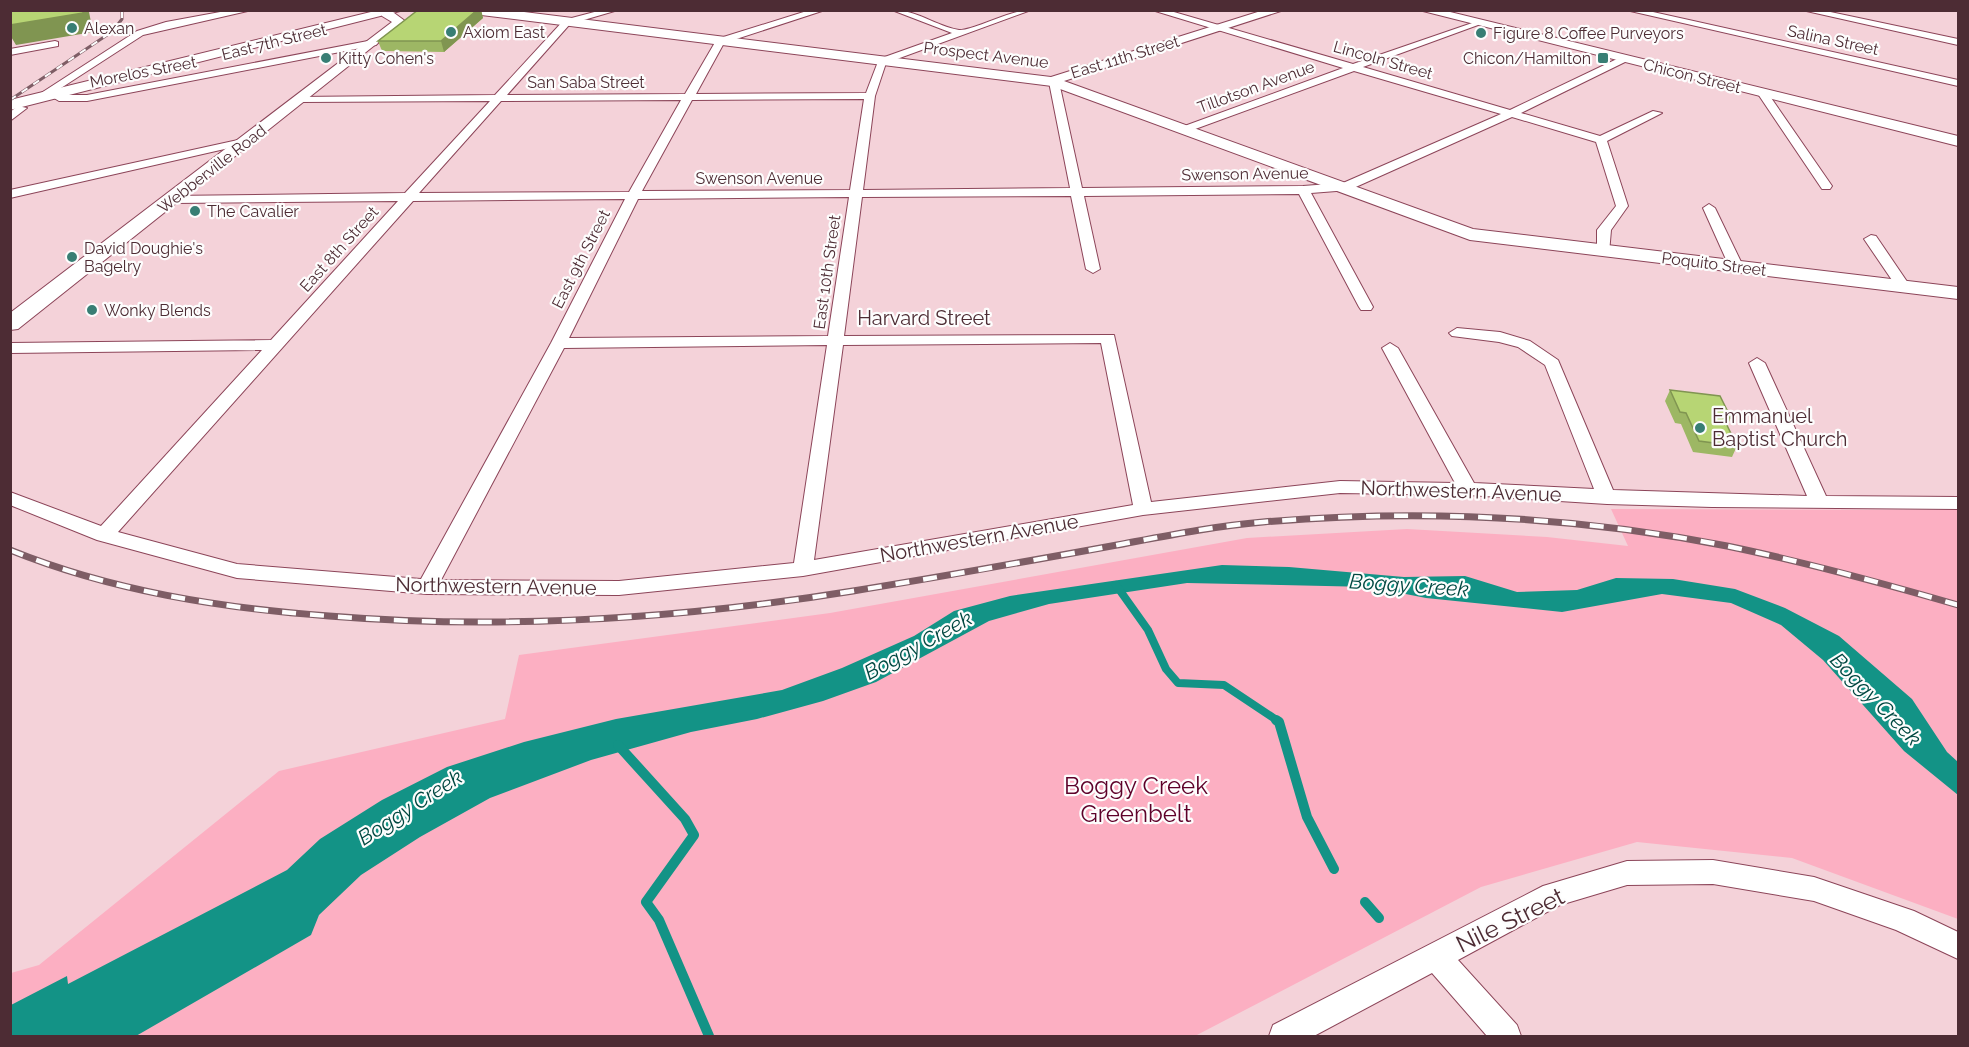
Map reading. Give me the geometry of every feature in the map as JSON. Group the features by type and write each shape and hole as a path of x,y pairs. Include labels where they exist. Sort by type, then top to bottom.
{"main road":[{"name":"East 7th Street","path":"13,110 40,97 392,12"},
{"name":"East 7th Street","path":"13,110 150,72"}],"street":[{"path":"40,97 132,38 150,29 248,10"},
{"name":"Prospect Avenue","path":"473,10 1054,82 1470,234"},
{"path":"567,22 615,10"},
{"path":"720,41 821,10"},
{"path":"896,10 960,33"},
{"path":"882,61 1027,10"},
{"name":"Lincoln Street","path":"1156,10 1601,140"},
{"name":"East 11th Street","path":"1093,269 1054,82 1060,77 1278,10"},
{"name":"Chicon Street","path":"1425,10 1959,141"},
{"name":"Salina Street","path":"1630,10 1959,83"},
{"path":"1806,10 1959,42"},
{"name":"Webberville Road","path":"10,324 373,43 399,21 392,12"},
{"name":"East 8th Street","path":"104,535 411,198 567,22"},
{"name":"Tillotson Avenue","path":"1183,130 1475,23"},
{"name":"East 9th Street","path":"427,587 560,343 634,194 720,41"},
{"name":"Morelos Street","path":"59,98 87,98 373,43"},
{"path":"10,52 55,44"},
{"name":"Swenson Avenue","path":"173,199 1303,190 1345,187 1513,113 1622,60"},
{"name":"East 10th Street","path":"803,569 870,96 882,61"},
{"path":"1763,94 1826,186"},
{"name":"San Saba Street","path":"301,99 870,96"},
{"path":"1604,250 1604,230 1622,206 1601,140 1657,112"},
{"path":"10,194 247,141"},
{"path":"1303,190 1366,307"},
{"path":"1708,208 1736,266"},
{"name":"Poquito Street","path":"1470,234 1959,293"},
{"path":"1871,239 1903,286"},
{"path":"1457,333 1500,337 1524,344 1552,363 1606,498"},
{"name":"Harvard Street","path":"560,343 1108,338 1143,509"},
{"path":"10,348 276,345"},
{"path":"1390,348 1468,489"},
{"path":"1757,363 1819,502"},
{"name":"Northwestern Avenue","path":"10,498 104,535 237,571 427,587 619,588 803,569 1143,509 1241,496 1340,487 1468,489 1606,498 1959,503"},
{"name":"Nile Street","path":"1284,1036 1553,895 1627,873 1713,872 1815,889 1904,920 1959,946"},
{"path":"1436,956 1506,1036"}],"green space":[{"name":"Boggy Creek Greenbelt","path":"1611,509 1958,510 1958,919 1792,858 1637,842 1481,887 1195,1036 11,1036 11,973 39,965 279,771 505,719 519,655 830,613 1247,538 1407,529 1547,537 1628,546"}],"water":[{"name":"Boggy Creek","path":"1222,565 1289,567 1404,577 1465,576 1517,592 1577,590 1616,578 1673,579 1735,589 1785,608 1839,636 1912,699 1947,752 1958,762 1958,795 1904,751 1823,660 1781,625 1731,603 1662,594 1562,612 1426,598 1370,587 1187,583 1049,604 989,621 876,682 823,701 757,719 691,732 591,760 490,798 420,837 361,875 319,915 311,935 136,1036 11,1036 11,1005 67,976 68,984 287,870 320,839 382,800 447,767 524,742 616,719 782,690 842,668 914,636 954,611 1010,596"}],"building":[{"path":"10,10 83,10 83,13 10,25"},
{"path":"418,10 477,10 441,41 378,41"},
{"path":"1670,390 1720,396 1731,418 1723,417 1737,446 1699,441 1686,413 1680,412"}],"waterway":[{"path":"1116,585 1148,630 1166,669 1178,683 1224,685 1278,721"},
{"path":"1276,720 1279,722 1307,817 1334,869"},
{"path":"618,745 685,819 694,835 646,902 659,920 709,1036"},
{"path":"1365,902 1379,918"}],"railway":[{"path":"10,100 113,31 122,19 122,10"},
{"path":"10,550 127,587 248,608 395,620 526,622 657,615 788,601 1245,524 1321,518 1438,516 1554,522 1670,536 1785,559 1958,605"}],"place":[{"name":"Alexan","path":"72,28"},
{"name":"Axiom East","path":"451,32"},
{"name":"Figure 8 Coffee Purveyors","path":"1481,33"},
{"name":"Kitty Cohen's","path":"326,58"},
{"name":"Chicon/Hamilton","path":"1603,58"},
{"name":"The Cavalier","path":"195,211"},
{"name":"David Doughie's Bagelry","path":"72,257"},
{"name":"Wonky Blends","path":"92,310"},
{"name":"Emmanuel Baptist Church","path":"1700,428"}]}
